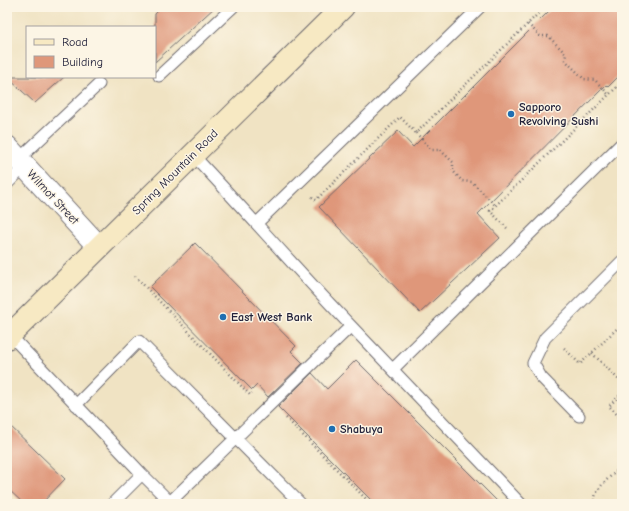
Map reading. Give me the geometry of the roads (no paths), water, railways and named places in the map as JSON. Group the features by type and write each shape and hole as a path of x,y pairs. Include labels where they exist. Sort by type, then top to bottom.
{"main road":[{"name":"Spring Mountain Road","path":"8,336 338,9"}],"street":[{"name":"Wilmot Street","path":"17,158 100,246"}],"lane":[{"path":"159,76 233,7"},
{"path":"256,223 480,7"},
{"path":"7,184 17,158 99,84"},
{"path":"393,369 622,144"},
{"path":"192,155 351,326 521,504"},
{"path":"579,416 541,377 533,363 545,338 622,261"},
{"path":"8,336 170,502 236,440 351,326"},
{"path":"76,404 139,341 301,504"},
{"path":"112,504 142,474"}],"place":[{"name":"Sapporo Revolving Sushi","path":"511,114"},
{"name":"East West Bank","path":"223,317"},
{"name":"Shabuya","path":"332,429"}]}
